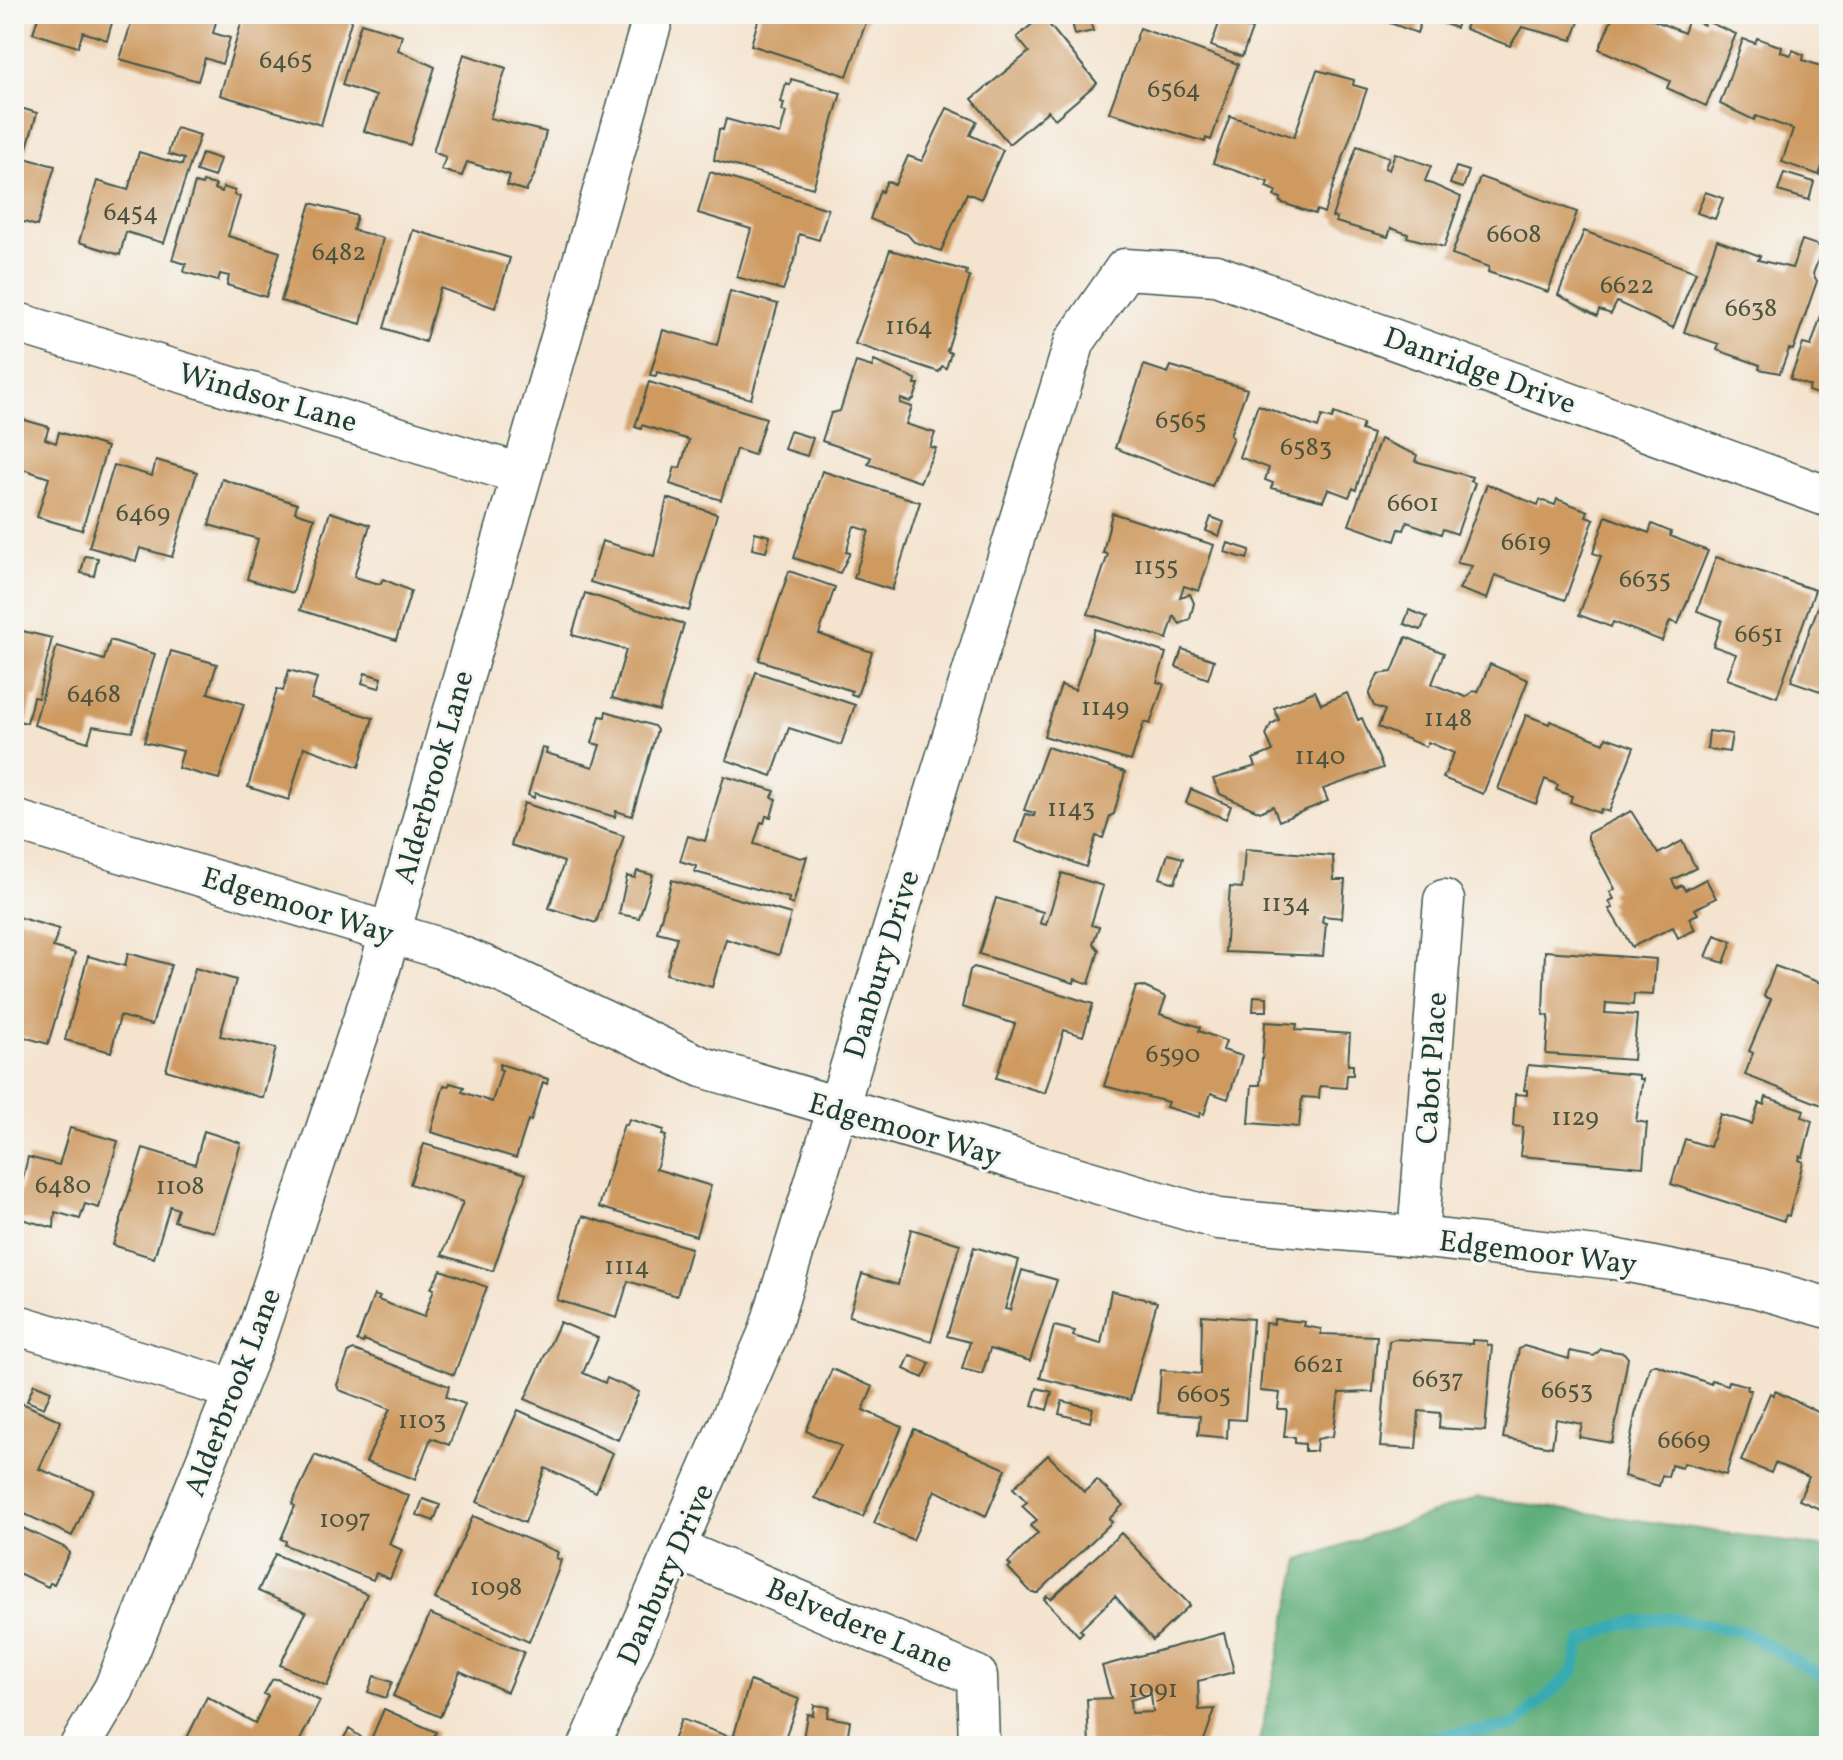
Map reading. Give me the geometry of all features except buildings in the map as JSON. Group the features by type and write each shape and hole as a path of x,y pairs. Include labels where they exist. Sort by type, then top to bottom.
{"street":[{"name":"Alderbrook Lane","path":"80,1746 114,1689 235,1390 376,982 521,474 641,17"},
{"name":"Danridge Drive","path":"1125,269 1216,275 1829,497"},
{"name":"Danbury Drive","path":"589,1746 768,1334 1075,341 1125,269"},
{"name":"Windsor Lane","path":"14,322 521,474"},
{"name":"Edgemoor Way","path":"14,820 390,932 507,975 702,1067 837,1110 1218,1219 1614,1259 1758,1288 1829,1308"},
{"name":"Cabot Place","path":"1418,1237 1444,900"},
{"path":"14,1324 235,1390"},
{"name":"Belvedere Lane","path":"677,1549 977,1676 979,1746"}],"green space":[{"path":"1478,1497 1829,1548 1829,1746 1258,1746 1300,1560"}],"waterway":[{"path":"1397,1746 1410,1740 1515,1726 1573,1672 1581,1642 1621,1624 1668,1618 1742,1631 1829,1680"}]}
